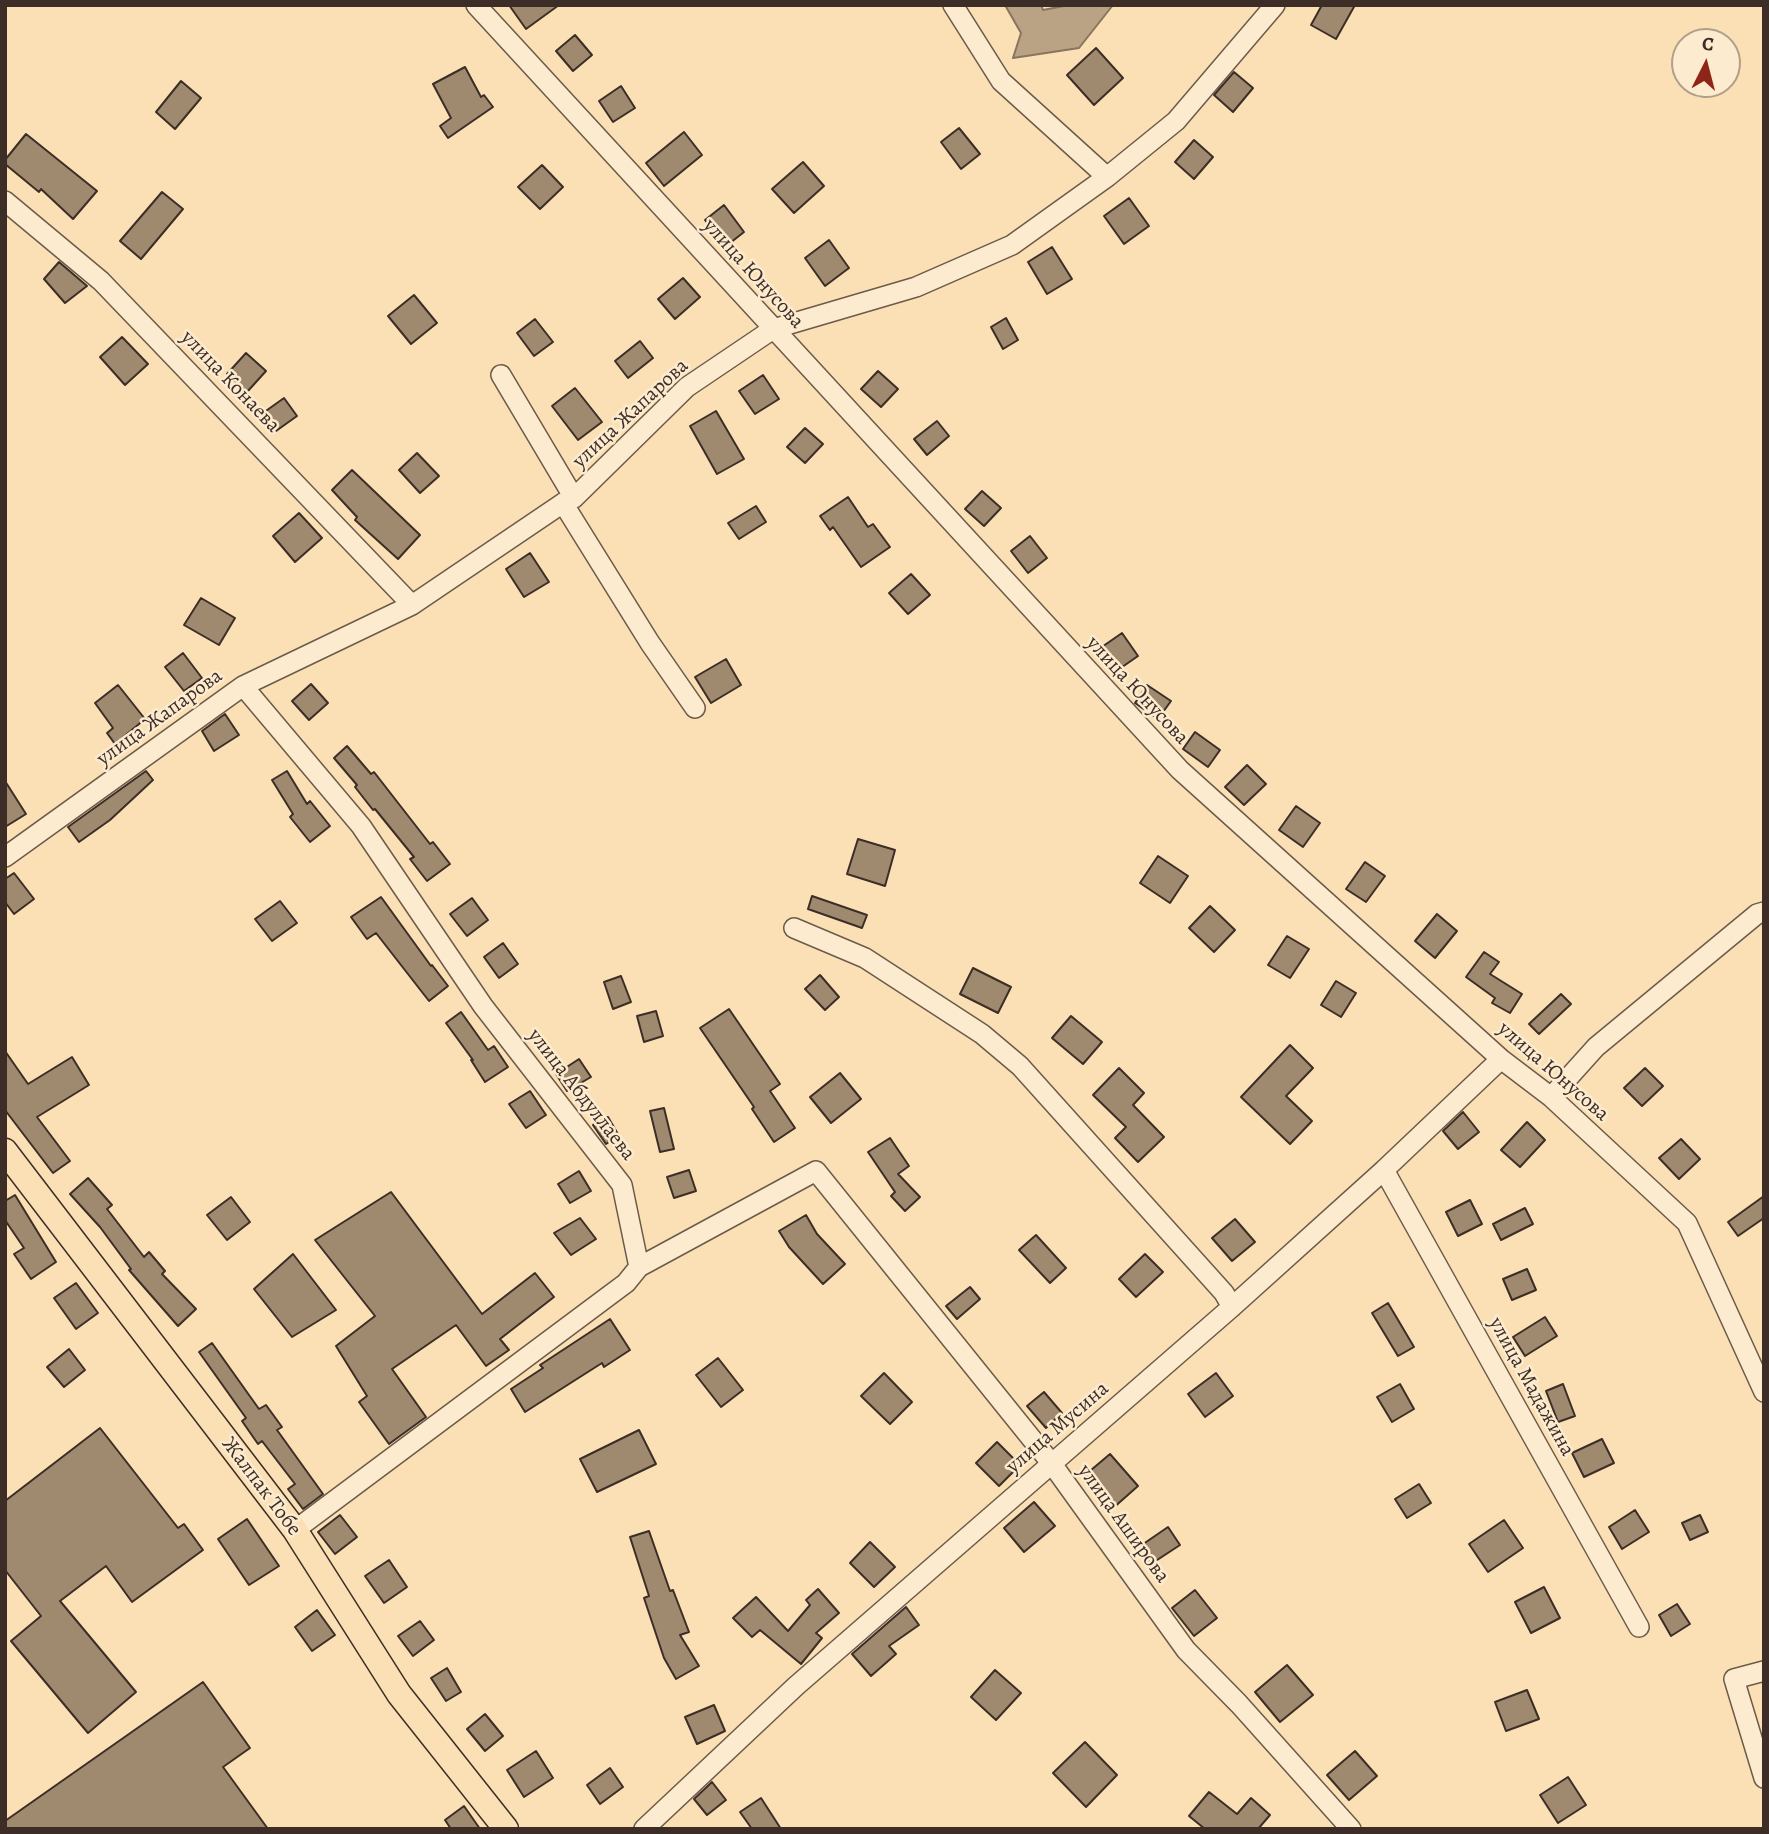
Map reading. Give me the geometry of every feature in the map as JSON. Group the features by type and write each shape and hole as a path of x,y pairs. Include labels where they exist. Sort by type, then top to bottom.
{"main road":[{"name":"Жалпак Тобе","path":"5,1152 295,1530 399,1694 506,1829"}],"street":[{"name":"улица Юнусова","path":"476,5 1180,771 1501,1059 1551,1097 1687,1223 1764,1392"},
{"path":"953,5 1002,80 1107,177"},
{"name":"улица Жапарова","path":"5,858 243,686 412,605 569,500 687,387 772,330 915,287 1012,245 1107,177 1176,121 1275,5"},
{"name":"улица Конаева","path":"5,201 101,281 412,605"},
{"path":"501,375 650,643 695,708"},
{"name":"улица Абдуллаева","path":"243,686 361,826 484,1006 622,1185 639,1267"},
{"path":"1551,1097 1596,1047 1757,914 1764,912"},
{"path":"794,928 865,958 982,1034 1011,1058 1224,1293 1232,1307"},
{"name":"улица Мусина","path":"644,1829 796,1686 1232,1307 1384,1170 1501,1059"},
{"name":"улица Мадажина","path":"1384,1170 1639,1627"},
{"name":"улица Аширова","path":"639,1267 816,1171 1052,1464 1186,1650 1239,1704 1351,1829"},
{"path":"295,1530 626,1283 639,1267"},
{"path":"1764,1671 1734,1679 1764,1778"}],"shaded area":[{"path":"1005,5 1041,5 1043,10 1069,5 1113,5 1079,48 1013,58 1021,33"}],"building":[{"path":"509,5 559,5 526,29"},
{"path":"1322,5 1355,5 1336,39 1311,25"},
{"path":"575,35 592,55 573,71 556,51"},
{"path":"1096,48 1123,78 1094,105 1067,75"},
{"path":"465,67 481,97 484,95 493,107 448,138 440,126 451,118 433,84"},
{"path":"1234,72 1253,88 1233,112 1214,95"},
{"path":"181,81 201,98 175,129 156,112"},
{"path":"621,86 635,108 613,122 599,101"},
{"path":"959,128 980,154 961,169 941,142"},
{"path":"684,132 702,155 664,186 646,163"},
{"path":"26,134 97,191 73,219 41,189 39,192 5,164 5,160"},
{"path":"1194,140 1213,157 1194,179 1175,162"},
{"path":"803,162 824,186 794,213 772,189"},
{"path":"542,165 563,187 540,209 518,187"},
{"path":"162,192 183,209 141,259 120,241"},
{"path":"1129,198 1149,226 1124,244 1104,216"},
{"path":"724,205 744,232 725,247 705,220"},
{"path":"829,240 849,268 825,286 805,258"},
{"path":"1052,247 1072,279 1047,294 1028,262"},
{"path":"59,262 87,286 65,303 44,279"},
{"path":"683,278 700,297 675,319 658,299"},
{"path":"414,295 437,323 411,344 388,316"},
{"path":"1006,318 1018,340 1003,349 991,327"},
{"path":"535,319 553,342 534,356 517,333"},
{"path":"122,337 148,364 125,385 100,357"},
{"path":"640,341 653,358 628,378 615,361"},
{"path":"246,353 266,371 247,392 227,374"},
{"path":"878,371 898,389 881,407 861,389"},
{"path":"763,375 779,399 755,414 739,391"},
{"path":"575,388 602,422 578,440 552,406"},
{"path":"284,398 297,416 276,431 263,413"},
{"path":"716,411 744,459 717,474 690,426"},
{"path":"937,421 949,436 927,455 914,439"},
{"path":"805,428 823,444 805,463 787,447"},
{"path":"417,453 439,476 420,493 399,470"},
{"path":"352,470 420,535 398,559 355,520 357,517 332,490"},
{"path":"982,491 1001,508 984,526 965,509"},
{"path":"848,497 868,527 873,524 890,547 861,567 833,527 830,530 820,516"},
{"path":"756,506 766,522 739,539 728,523"},
{"path":"299,513 322,538 295,562 273,536"},
{"path":"1030,536 1047,558 1028,573 1011,551"},
{"path":"530,553 549,582 524,597 506,569"},
{"path":"911,574 930,595 908,614 889,593"},
{"path":"201,598 235,618 219,645 184,625"},
{"path":"1122,633 1138,656 1115,672 1099,649"},
{"path":"183,653 202,678 184,691 165,667"},
{"path":"726,659 741,685 711,703 695,677"},
{"path":"311,684 328,703 309,720 292,701"},
{"path":"118,685 145,719 115,744 107,733 113,728 95,703"},
{"path":"1147,685 1171,701 1158,719 1135,703"},
{"path":"225,714 239,735 214,751 202,731"},
{"path":"1195,732 1220,750 1208,767 1183,749"},
{"path":"347,746 371,774 374,772 430,844 433,842 450,864 427,881 410,859 414,857 375,809 373,810 355,787 357,785 334,758"},
{"path":"1247,765 1266,784 1244,805 1225,787"},
{"path":"146,771 153,780 110,820 79,842 68,827"},
{"path":"287,771 307,804 310,801 330,826 310,842 290,817 293,814 272,780"},
{"path":"5,781 26,814 5,827"},
{"path":"1296,806 1320,823 1303,847 1279,830"},
{"path":"858,839 895,850 885,886 847,874"},
{"path":"1158,856 1188,876 1170,903 1140,883"},
{"path":"1365,862 1385,876 1366,902 1346,889"},
{"path":"14,873 34,899 14,914 5,902 5,879"},
{"path":"812,896 867,915 862,928 808,909"},
{"path":"381,897 448,986 429,1001 376,933 367,939 351,917"},
{"path":"472,898 488,920 467,936 450,914"},
{"path":"280,901 297,923 272,941 255,919"},
{"path":"1210,906 1235,930 1214,952 1189,928"},
{"path":"1437,914 1457,931 1435,958 1415,941"},
{"path":"1287,936 1309,949 1290,978 1268,965"},
{"path":"503,943 518,964 499,978 484,957"},
{"path":"1484,952 1499,962 1490,974 1522,994 1510,1013 1492,1003 1495,998 1466,977"},
{"path":"973,968 1011,987 998,1013 960,994"},
{"path":"820,975 839,997 825,1010 805,989"},
{"path":"621,976 631,1002 613,1009 604,982"},
{"path":"1336,981 1356,993 1341,1017 1321,1005"},
{"path":"1561,994 1571,1004 1539,1034 1529,1024"},
{"path":"729,1009 780,1084 770,1091 795,1128 774,1142 752,1109 754,1107 700,1028"},
{"path":"656,1011 663,1036 644,1042 637,1016"},
{"path":"461,1012 488,1050 494,1046 508,1067 485,1082 473,1060 446,1023"},
{"path":"1071,1016 1102,1042 1083,1064 1052,1038"},
{"path":"1290,1045 1313,1068 1286,1096 1312,1121 1290,1144 1241,1097"},
{"path":"5,1051 28,1084 72,1057 89,1085 37,1117 70,1161 53,1173 5,1110"},
{"path":"579,1059 591,1077 567,1091 556,1074"},
{"path":"1119,1068 1144,1093 1133,1105 1164,1137 1138,1162 1115,1138 1126,1127 1093,1095"},
{"path":"1645,1068 1663,1086 1642,1106 1624,1088"},
{"path":"840,1073 861,1099 831,1123 810,1097"},
{"path":"530,1091 546,1115 526,1128 509,1104"},
{"path":"664,1108 674,1149 660,1152 650,1111"},
{"path":"1463,1112 1479,1132 1458,1149 1443,1131"},
{"path":"608,1117 619,1136 606,1144 593,1125"},
{"path":"1527,1122 1545,1140 1520,1167 1501,1150"},
{"path":"890,1138 909,1166 898,1174 920,1197 905,1211 891,1196 895,1192 868,1152"},
{"path":"1681,1139 1700,1159 1679,1179 1659,1158"},
{"path":"689,1170 696,1191 674,1198 667,1177"},
{"path":"579,1171 591,1191 570,1203 558,1184"},
{"path":"88,1178 112,1205 107,1209 144,1257 149,1252 165,1271 162,1274 196,1309 178,1326 129,1270 131,1269 100,1227 70,1194"},
{"path":"391,1192 482,1314 535,1273 554,1297 500,1339 509,1350 486,1366 456,1325 392,1369 426,1417 389,1444 359,1402 367,1396 336,1346 375,1316 315,1240"},
{"path":"15,1195 56,1262 31,1279 14,1254 24,1248 5,1220 5,1201"},
{"path":"1764,1196 1764,1218 1738,1236 1728,1222"},
{"path":"231,1197 250,1222 227,1240 207,1215"},
{"path":"1470,1200 1482,1224 1458,1236 1446,1212"},
{"path":"1525,1208 1533,1224 1501,1240 1493,1224"},
{"path":"806,1215 817,1234 845,1264 823,1284 789,1247 779,1231"},
{"path":"580,1218 596,1239 571,1255 554,1233"},
{"path":"1235,1219 1255,1242 1232,1261 1212,1238"},
{"path":"1036,1235 1066,1268 1050,1283 1019,1250"},
{"path":"293,1254 336,1310 292,1337 254,1289"},
{"path":"1145,1254 1163,1272 1136,1297 1119,1279"},
{"path":"1527,1269 1536,1290 1512,1300 1503,1279"},
{"path":"76,1283 98,1313 76,1329 54,1298"},
{"path":"970,1287 980,1299 957,1319 946,1306"},
{"path":"1388,1303 1414,1347 1398,1356 1372,1313"},
{"path":"1545,1317 1557,1336 1525,1356 1513,1337"},
{"path":"610,1319 630,1350 604,1367 602,1363 525,1412 511,1389 543,1368 540,1365"},
{"path":"212,1343 259,1409 266,1405 282,1427 277,1430 323,1494 303,1509 288,1489 295,1484 262,1441 258,1444 242,1421 246,1418 199,1352"},
{"path":"69,1349 85,1370 64,1387 47,1367"},
{"path":"718,1358 743,1390 721,1407 696,1375"},
{"path":"884,1373 912,1402 890,1424 861,1396"},
{"path":"1216,1373 1233,1396 1205,1417 1188,1394"},
{"path":"1400,1384 1414,1409 1392,1422 1377,1397"},
{"path":"1563,1384 1575,1416 1558,1422 1546,1391"},
{"path":"1044,1392 1062,1413 1046,1428 1027,1406"},
{"path":"100,1428 178,1528 184,1524 203,1550 132,1602 106,1566 60,1601 136,1692 88,1733 11,1641 41,1616 5,1570 5,1501"},
{"path":"639,1430 656,1464 597,1492 580,1459"},
{"path":"1602,1439 1614,1463 1584,1477 1572,1453"},
{"path":"997,1442 1020,1465 999,1486 976,1463"},
{"path":"1110,1454 1138,1486 1112,1509 1084,1476"},
{"path":"1419,1484 1431,1503 1407,1518 1395,1499"},
{"path":"1034,1502 1055,1526 1024,1552 1004,1528"},
{"path":"1635,1510 1649,1532 1622,1549 1609,1527"},
{"path":"340,1515 357,1537 335,1554 318,1532"},
{"path":"1700,1515 1708,1532 1690,1540 1682,1523"},
{"path":"247,1519 279,1566 249,1585 218,1539"},
{"path":"1504,1520 1523,1548 1488,1572 1469,1544"},
{"path":"1168,1527 1180,1545 1148,1566 1136,1549"},
{"path":"649,1531 670,1591 673,1590 689,1632 680,1635 699,1666 676,1679 664,1658 644,1598 649,1596 630,1537"},
{"path":"870,1542 895,1567 874,1587 850,1563"},
{"path":"389,1560 407,1587 384,1603 365,1576"},
{"path":"1544,1587 1560,1618 1531,1633 1515,1602"},
{"path":"818,1589 839,1613 816,1633 822,1638 801,1664 760,1630 752,1637 733,1618 756,1597 788,1631 810,1605 806,1600"},
{"path":"1195,1590 1217,1618 1194,1636 1172,1608"},
{"path":"1677,1604 1690,1624 1671,1636 1659,1615"},
{"path":"906,1607 919,1625 889,1646 896,1654 871,1676 852,1654"},
{"path":"317,1610 335,1635 312,1651 295,1627"},
{"path":"420,1621 434,1640 413,1656 398,1636"},
{"path":"1287,1665 1313,1695 1280,1722 1255,1692"},
{"path":"447,1668 461,1692 446,1701 431,1678"},
{"path":"995,1670 1021,1693 996,1720 971,1697"},
{"path":"203,1682 250,1748 223,1767 268,1829 5,1829 5,1821"},
{"path":"1527,1690 1539,1719 1506,1731 1495,1702"},
{"path":"714,1705 725,1731 697,1744 685,1717"},
{"path":"485,1714 503,1736 485,1751 467,1729"},
{"path":"1085,1742 1117,1775 1086,1807 1053,1773"},
{"path":"536,1751 553,1778 524,1797 507,1770"},
{"path":"1355,1751 1377,1776 1349,1800 1327,1775"},
{"path":"610,1768 623,1787 600,1804 587,1785"},
{"path":"1568,1777 1586,1805 1558,1823 1540,1795"},
{"path":"712,1782 726,1800 707,1815 694,1799"},
{"path":"1209,1792 1237,1814 1251,1798 1270,1815 1258,1829 1205,1829 1189,1816"},
{"path":"761,1798 781,1829 752,1829 740,1812"},
{"path":"464,1806 480,1829 451,1829 445,1820"}]}
